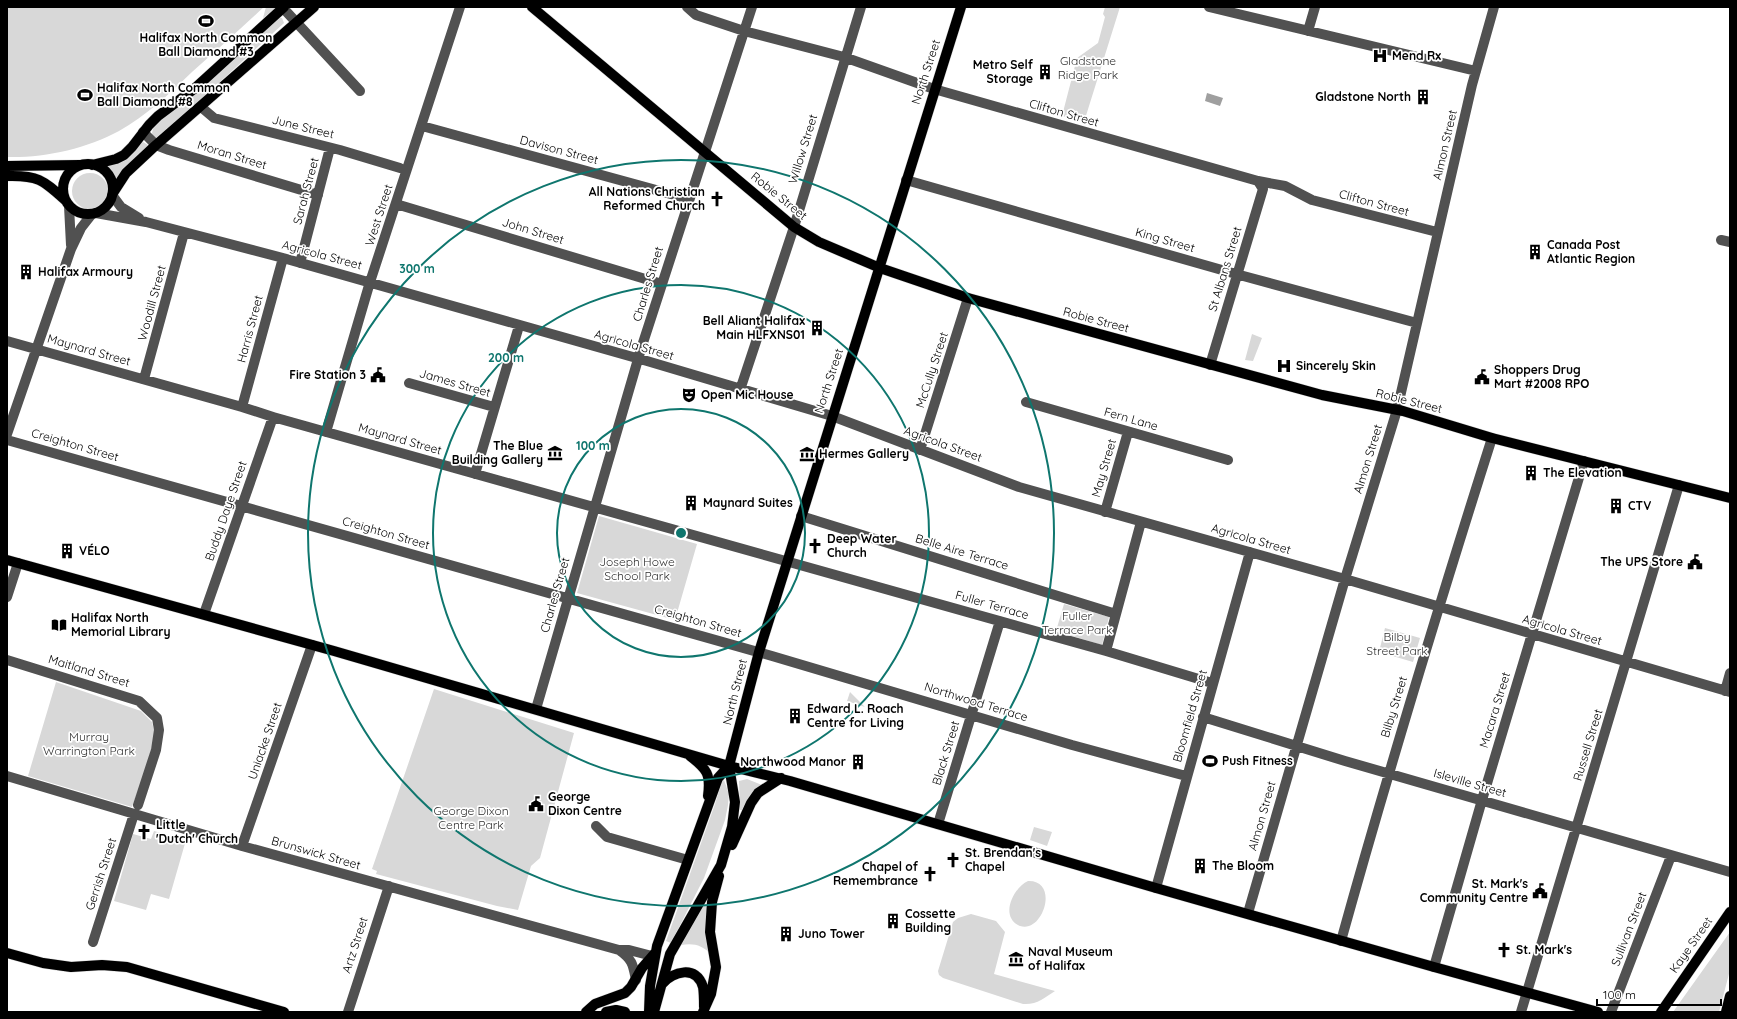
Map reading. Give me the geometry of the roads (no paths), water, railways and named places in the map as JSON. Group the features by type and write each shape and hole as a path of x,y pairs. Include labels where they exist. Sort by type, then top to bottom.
{"main road":[{"path":"7,176 26,176 40,180 76,212 94,214 103,210 109,203 126,173 314,7"},
{"name":"Robie Street","path":"532,7 794,227 819,242 880,268 968,298 1210,365 1322,395 1397,410 1492,438 1730,498"},
{"name":"North Street","path":"654,1012 670,954 721,865 732,827 735,802 729,766 759,652 832,416 880,268 934,89 961,7"},
{"path":"7,166 92,165 116,159 124,155 132,148 143,132 158,116 194,89 283,8"},
{"path":"67,203 63,188 67,176 71,171 82,165"},
{"path":"92,165 98,167 112,180 113,194"},
{"path":"7,560 204,614 729,766 781,778 1340,941 1598,1012"},
{"path":"684,752 703,766 708,777 709,787 706,810"},
{"name":"North Street","path":"653,954 718,778 729,766"},
{"path":"703,1011 715,981 716,967 710,924 712,902 721,865 741,827 751,803 758,793 781,778"},
{"name":"Kaye Street","path":"1661,1012 1730,912"},
{"path":"7,953 43,963 71,967 102,965 127,967 284,1012"},
{"path":"586,1012 595,1004 625,993 636,980 653,954"},
{"path":"649,1012 653,954"},
{"path":"660,986 669,976 676,973 692,974 697,977 703,988 703,1011"},
{"path":"1726,1012 1730,996"},
{"path":"255,1003 268,1012"},
{"path":"606,1012 616,1010 625,1012"}],"street":[{"name":"West Street","path":"326,432 370,282 460,7"},
{"name":"Clifton Street","path":"687,7 696,15 744,31 844,57 934,89 1258,181 1285,186 1312,200 1437,232"},
{"name":"Charles Street","path":"536,709 638,359 752,7"},
{"name":"Willow Street","path":"740,390 794,227 844,57 861,7"},
{"path":"1209,7 1476,71"},
{"path":"1308,31 1314,7"},
{"name":"Almon Street","path":"1248,913 1345,579 1397,410 1437,232 1476,71 1494,7"},
{"path":"283,8 360,91"},
{"name":"June Street","path":"201,107 214,118 400,168"},
{"name":"Davison Street","path":"422,126 689,199"},
{"name":"Moran Street","path":"143,132 156,145 318,195"},
{"name":"Sarah Street","path":"300,263 330,148"},
{"name":"King Street","path":"906,180 1236,274 1417,323"},
{"name":"St Albans Street","path":"1210,365 1236,274 1263,189 1258,181"},
{"name":"Agricola Street","path":"113,194 121,207 146,222"},
{"path":"67,203 71,249"},
{"name":"John Street","path":"396,204 662,284"},
{"path":"7,434 71,249 81,228 94,214"},
{"name":"Agricola Street","path":"94,214 146,222 283,258 638,359 832,416 1019,487 1345,579 1438,608 1532,634 1727,692"},
{"name":"Woodill Street","path":"144,379 184,233"},
{"name":"Harris Street","path":"242,407 283,258"},
{"name":"McCully Street","path":"920,450 968,298"},
{"path":"475,474 518,326"},
{"name":"Maynard Street","path":"7,341 594,508 787,560"},
{"name":"James Street","path":"409,383 494,407"},
{"name":"Fern Lane","path":"1026,402 1228,460"},
{"name":"Buddy Daye Street","path":"204,614 273,417"},
{"name":"May Street","path":"1105,512 1128,432"},
{"name":"Bilby Street","path":"1340,941 1388,773 1492,438"},
{"name":"Creighton Street","path":"7,440 242,505 759,652"},
{"name":"Macara Street","path":"1434,967 1482,800 1584,461"},
{"name":"Russell Street","path":"1521,1012 1528,993 1679,485"},
{"name":"Belle Aire Terrace","path":"801,516 1116,614"},
{"path":"1106,651 1141,522"},
{"name":"Bloomfield Street","path":"1156,888 1212,683 1250,552"},
{"name":"Fuller Terrace","path":"787,560 1106,651 1212,683"},
{"path":"7,597 18,563"},
{"name":"Black Street","path":"938,824 1000,621"},
{"name":"Uniacke Street","path":"242,846 312,645"},
{"name":"Northwood Terrace","path":"759,652 972,714 1072,745 1186,776"},
{"name":"Maitland Street","path":"7,660 139,701 157,718"},
{"path":"1727,692 1730,673"},
{"name":"Isleville Street","path":"1203,717 1345,761 1730,872"},
{"name":"Gerrish Street","path":"93,942 156,750 160,730 157,718"},
{"name":"Brunswick Street","path":"7,776 136,809 242,846 619,950 653,954"},
{"path":"596,826 608,837 688,860"},
{"name":"Sullivan Street","path":"1611,1012 1671,856"},
{"name":"Artz Street","path":"348,1012 389,886"},
{"path":"619,950 629,957 636,980"}],"place":[{"name":"Halifax North Common Ball Diamond #3","path":"206,21"},
{"name":"Mend Rx","path":"1380,56"},
{"name":"Metro Self Storage","path":"1045,72"},
{"name":"Halifax North Common Ball Diamond #8","path":"85,95"},
{"name":"Gladstone North","path":"1423,97"},
{"name":"All Nations Christian Reformed Church","path":"717,199"},
{"name":"Canada Post Atlantic Region","path":"1535,252"},
{"name":"Halifax Armoury","path":"26,272"},
{"name":"Bell Aliant Halifax Main HLFXNS01","path":"817,328"},
{"name":"Sincerely Skin","path":"1284,366"},
{"name":"Fire Station 3","path":"378,375"},
{"name":"Shoppers Drug Mart #2008 RPO","path":"1482,377"},
{"name":"Open Mic House","path":"689,395"},
{"name":"The Blue Building Gallery","path":"555,453"},
{"name":"Hermes Gallery","path":"807,454"},
{"name":"The Elevation","path":"1531,473"},
{"name":"Maynard Suites","path":"691,503"},
{"name":"CTV","path":"1616,506"},
{"name":"Deep Water Church","path":"815,546"},
{"name":"VÉLO","path":"67,551"},
{"name":"The UPS Store","path":"1695,562"},
{"name":"Halifax North Memorial Library","path":"59,625"},
{"name":"Edward L. Roach Centre for Living","path":"795,716"},
{"name":"Push Fitness","path":"1210,761"},
{"name":"Northwood Manor","path":"858,762"},
{"name":"George Dixon Centre","path":"536,804"},
{"name":"Little 'Dutch' Church","path":"144,832"},
{"name":"St. Brendan's Chapel","path":"953,860"},
{"name":"The Bloom","path":"1200,866"},
{"name":"Chapel of Remembrance","path":"930,874"},
{"name":"St. Mark's Community Centre","path":"1540,891"},
{"name":"Cossette Building","path":"893,921"},
{"name":"Juno Tower","path":"786,934"},
{"name":"St. Mark's","path":"1504,950"},
{"name":"Naval Museum of Halifax","path":"1016,959"}],"park label":[{"name":"Gladstone Ridge Park","path":"1088,68"},
{"name":"Joseph Howe School Park","path":"637,569"},
{"name":"Fuller Terrace Park","path":"1077,623"},
{"name":"Bilby Street Park","path":"1397,644"},
{"name":"Murray Warrington Park","path":"89,744"},
{"name":"George Dixon Centre Park","path":"471,818"}]}
